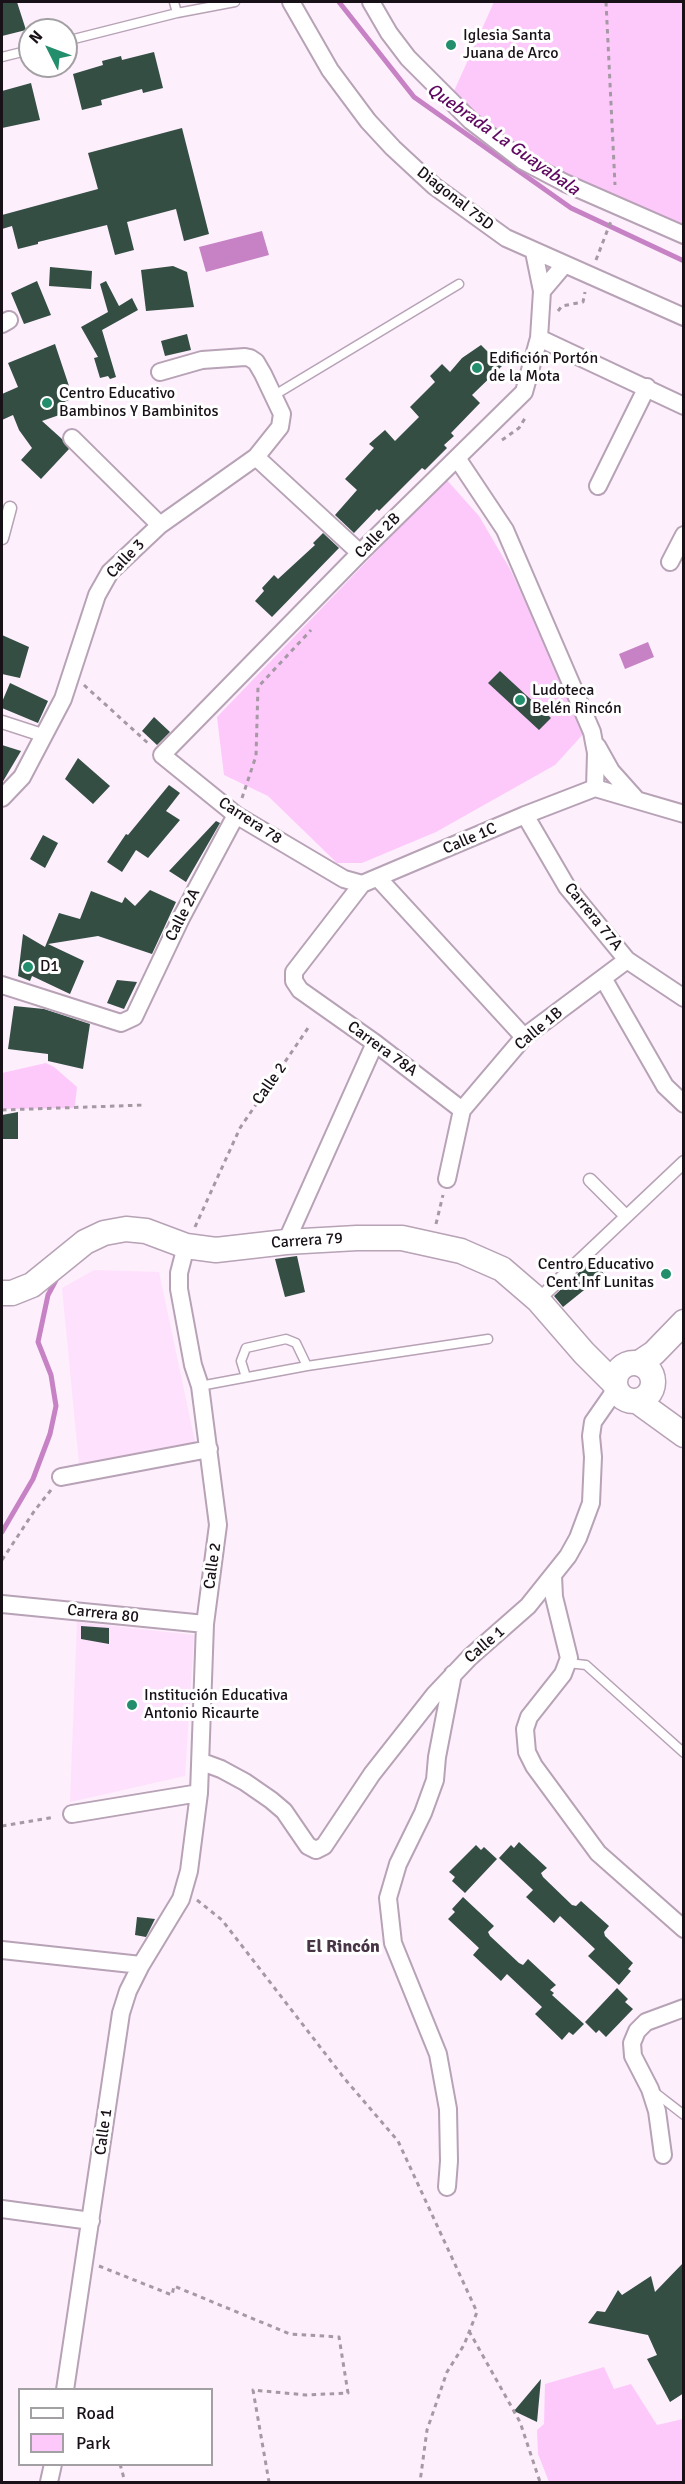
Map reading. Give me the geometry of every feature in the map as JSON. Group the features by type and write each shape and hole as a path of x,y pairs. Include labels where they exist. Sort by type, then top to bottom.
{"main road":[{"name":"Carrera 79","path":"2,1293 12,1293 32,1285 85,1242 104,1233 135,1229 190,1238 216,1250 286,1242 380,1237 431,1243 461,1251 502,1269 538,1300 592,1361 632,1384"},
{"name":"Calle 1","path":"632,1384 654,1353 680,1326"},
{"path":"632,1384 675,1429"}],"street":[{"name":"Diagonal 75D","path":"291,2 341,86 368,121 434,186 506,238 564,265 593,269 684,317"},
{"path":"371,2 389,33 408,58 471,121 523,161 615,208 684,235"},
{"name":"Calle 2B","path":"162,755 360,553 524,392 545,342 542,291 534,252"},
{"path":"542,291 564,265"},
{"path":"545,342 684,406"},
{"name":"Calle 3","path":"2,798 22,777 42,735 63,699 97,595 110,572 160,525 256,457 280,427 282,414 256,362 244,357 202,360 160,372"},
{"path":"598,486 647,387"},
{"path":"72,438 160,525"},
{"path":"256,457 360,553"},
{"path":"458,458 505,530 595,742 611,771 638,800"},
{"path":"2,538 10,508"},
{"path":"670,562 684,535"},
{"path":"2,722 42,735"},
{"path":"595,742 596,788 684,814"},
{"name":"Carrera 78","path":"162,755 236,815 344,879 370,881"},
{"name":"Calle 1C","path":"370,881 525,815 596,788"},
{"name":"Calle 2A","path":"2,985 120,1023 134,1017 180,918 236,815"},
{"name":"Carrera 77A","path":"525,815 555,869 627,960 684,998"},
{"path":"370,881 524,1037"},
{"name":"Carrera 78A","path":"370,881 294,972 294,981 300,990 375,1043 462,1110"},
{"name":"Calle 1B","path":"462,1110 524,1037 627,960"},
{"path":"603,978 665,1086 684,1104"},
{"path":"286,1242 375,1043"},
{"path":"447,1179 462,1110"},
{"path":"538,1300 684,1162"},
{"path":"590,1180 626,1216"},
{"name":"Calle 2","path":"184,1889 189,1872 202,1762 205,1624 218,1525 200,1386 193,1365 179,1289 179,1273 190,1238"},
{"name":"Calle 1","path":"202,1762 245,1782 271,1800 284,1811 302,1839 311,1848 320,1849 328,1842 384,1757 454,1673 507,1626 553,1576 568,1556 588,1515 593,1491 591,1436 593,1422 632,1384"},
{"path":"61,1477 209,1449"},
{"path":"553,1576 554,1597 569,1654 568,1663 563,1674 529,1717 525,1729 527,1752 534,1766 598,1853 684,1929"},
{"name":"Carrera 80","path":"2,1604 205,1624"},
{"path":"447,2187 448,2109 438,2054 393,1943 388,1898 398,1864 423,1813 435,1780 437,1757 454,1673"},
{"path":"72,1814 199,1793"},
{"name":"Calle 1","path":"65,2388 121,2013 128,1991 141,1965 170,1920 184,1889"},
{"path":"2,1950 141,1965"},
{"path":"663,2156 659,2119 650,2089 633,2056 632,2043 637,2031 646,2022 684,2008"},
{"path":"2,2209 91,2221"},
{"path":"49,2482 52,2466"}],"lane":[{"path":"174,2 177,13"},
{"path":"78,38 177,13 235,2"},
{"path":"2,57 18,53"},
{"path":"273,396 459,284"},
{"path":"246,1377 241,1361 246,1348 286,1339 296,1343 307,1366"},
{"path":"200,1386 307,1366 488,1339"},
{"path":"568,1663 586,1665 684,1753"},
{"path":"650,2089 684,2115"}],"path":[{"path":"545,342 554,316 562,306 583,302 615,208 606,2"},
{"path":"500,441 519,428 528,413"},
{"path":"236,815 256,756 258,687 313,628"},
{"path":"71,674 162,755"},
{"name":"Calle 2","path":"190,1238 240,1128 308,1028"},
{"path":"2,1110 145,1105"},
{"path":"431,1243 447,1179"},
{"path":"2,1560 34,1510 61,1477"},
{"path":"2,1826 72,1814"},
{"path":"184,1889 222,1920 344,2078 398,2141 477,2312 464,2345 447,2372 427,2430 420,2482"},
{"path":"86,2260 172,2295 174,2286 290,2334 339,2337 348,2393 306,2395 253,2390 269,2482"},
{"path":"469,2331 520,2422 540,2482"},
{"path":"121,2466 125,2482"}],"shaded area":[{"path":"262,231 269,255 206,272 199,247"},
{"path":"648,642 654,657 625,669 619,654"},
{"path":"94,1270 159,1272 195,1442 79,1464 62,1288"},
{"name":"Institución Educativa Antonio Ricaurte","path":"77,1622 194,1635 185,1776 70,1802"}],"green space":[{"path":"494,2 683,2 683,235 565,183 450,100"},
{"path":"446,479 479,516 510,569 586,731 555,765 436,832 362,863 337,863 268,796 224,775 217,717"},
{"path":"46,1063 77,1087 73,1108 2,1109 2,1073"},
{"path":"604,2367 614,2389 631,2384 657,2425 683,2419 683,2482 549,2482 538,2454 537,2430 544,2424 545,2384"}],"building":[{"path":"2,2 17,2 22,18 18,18 18,32 2,36"},
{"path":"154,52 163,88 143,93 142,89 101,100 102,105 82,110 74,78 78,78 78,72 103,65 102,61 121,56 122,60"},
{"path":"31,83 40,120 2,128 2,91"},
{"path":"182,128 209,234 184,241 176,209 127,222 134,250 115,255 107,225 18,249 12,226 2,229 2,215 98,189 88,153"},
{"path":"173,266 187,272 194,307 146,311 141,270"},
{"path":"50,267 92,271 91,289 49,286"},
{"path":"37,281 51,315 24,324 11,293"},
{"path":"106,281 119,306 132,298 138,310 102,330 116,377 110,379 108,376 100,378 94,358 98,357 81,327 108,312 100,284"},
{"path":"187,334 191,350 165,356 161,341"},
{"path":"55,344 73,398 62,403 65,413 42,421 62,439 69,449 41,479 21,460 32,448 19,430 13,415 2,420 2,394 18,387 8,363"},
{"path":"481,345 502,366 472,395 480,403 451,433 454,436 444,445 447,448 425,470 422,468 379,511 377,509 354,533 335,515 357,490 345,479 374,448 369,444 385,430 395,441 419,417 410,407 435,382 430,376 442,364 450,372 462,358"},
{"path":"323,533 339,548 272,617 255,601 264,591 262,588 274,575 278,579 315,545 313,543"},
{"path":"2,635 29,647 20,678 2,674"},
{"name":"Ludoteca Belén Rincón","path":"500,671 551,718 539,730 488,683"},
{"path":"10,683 48,701 38,723 2,708 2,702"},
{"path":"154,717 170,732 157,745 142,731"},
{"path":"2,745 21,751 2,783"},
{"path":"78,758 110,786 93,804 65,779"},
{"path":"169,785 180,793 166,811 180,820 148,858 136,850 122,872 107,862 126,834 128,835"},
{"path":"216,821 220,823 186,882 169,871"},
{"path":"43,835 58,843 45,868 30,859"},
{"path":"150,890 176,902 152,954 98,936 48,944 84,961 70,994 32,976 30,981 18,976 23,934 45,947 59,913 80,919 91,891 122,903 125,897 135,906"},
{"path":"117,980 137,982 124,1009 107,1003"},
{"path":"14,1006 44,1009 90,1024 83,1069 48,1061 48,1054 8,1049"},
{"path":"18,1112 18,1139 2,1139 2,1115"},
{"path":"297,1256 305,1292 285,1297 275,1259"},
{"path":"592,1260 604,1274 563,1307 554,1296"},
{"path":"81,1626 109,1628 109,1644 81,1639"},
{"path":"519,1842 547,1868 541,1873 543,1877 572,1905 576,1906 581,1901 609,1926 604,1932 605,1936 633,1963 628,1969 631,1971 619,1985 588,1956 595,1949 560,1916 554,1923 526,1897 533,1890 499,1858 511,1845 514,1848"},
{"path":"476,1845 481,1850 484,1847 497,1859 465,1893 452,1881 455,1877 449,1872"},
{"path":"463,1897 494,1926 488,1932 490,1936 519,1963 523,1965 528,1959 556,1985 550,1990 554,1993 552,1995 584,2024 573,2035 569,2032 562,2040 535,2014 542,2007 507,1974 501,1981 473,1955 479,1948 448,1919 455,1912 452,1909"},
{"path":"137,1917 155,1919 146,1937 135,1935"},
{"path":"617,1988 628,1999 625,2002 633,2009 606,2037 599,2030 596,2033 585,2022"},
{"path":"684,2262 684,2393 670,2402 647,2359 657,2355 648,2335 588,2323 597,2311 605,2312 618,2290 622,2295 651,2276 655,2292"},
{"path":"541,2379 537,2422 514,2411"}],"waterway":[{"name":"Quebrada La Guayabala","path":"339,2 414,97 571,208 684,261"},
{"path":"2,1532 33,1479 50,1434 56,1406 51,1375 38,1342 48,1295 56,1280"}],"place":[{"name":"Iglesia Santa Juana de Arco","path":"451,45"},
{"name":"Edifición Portón de la Mota","path":"477,368"},
{"name":"Centro Educativo Bambinos Y Bambinitos","path":"47,403"},
{"name":"Ludoteca Belén Rincón","path":"520,700"},
{"name":"D1","path":"28,967"},
{"name":"Centro Educativo Cent Inf Lunitas","path":"666,1274"},
{"name":"Institución Educativa Antonio Ricaurte","path":"132,1705"}],"district":[{"name":"El Rincón","path":"343,1947"}]}
